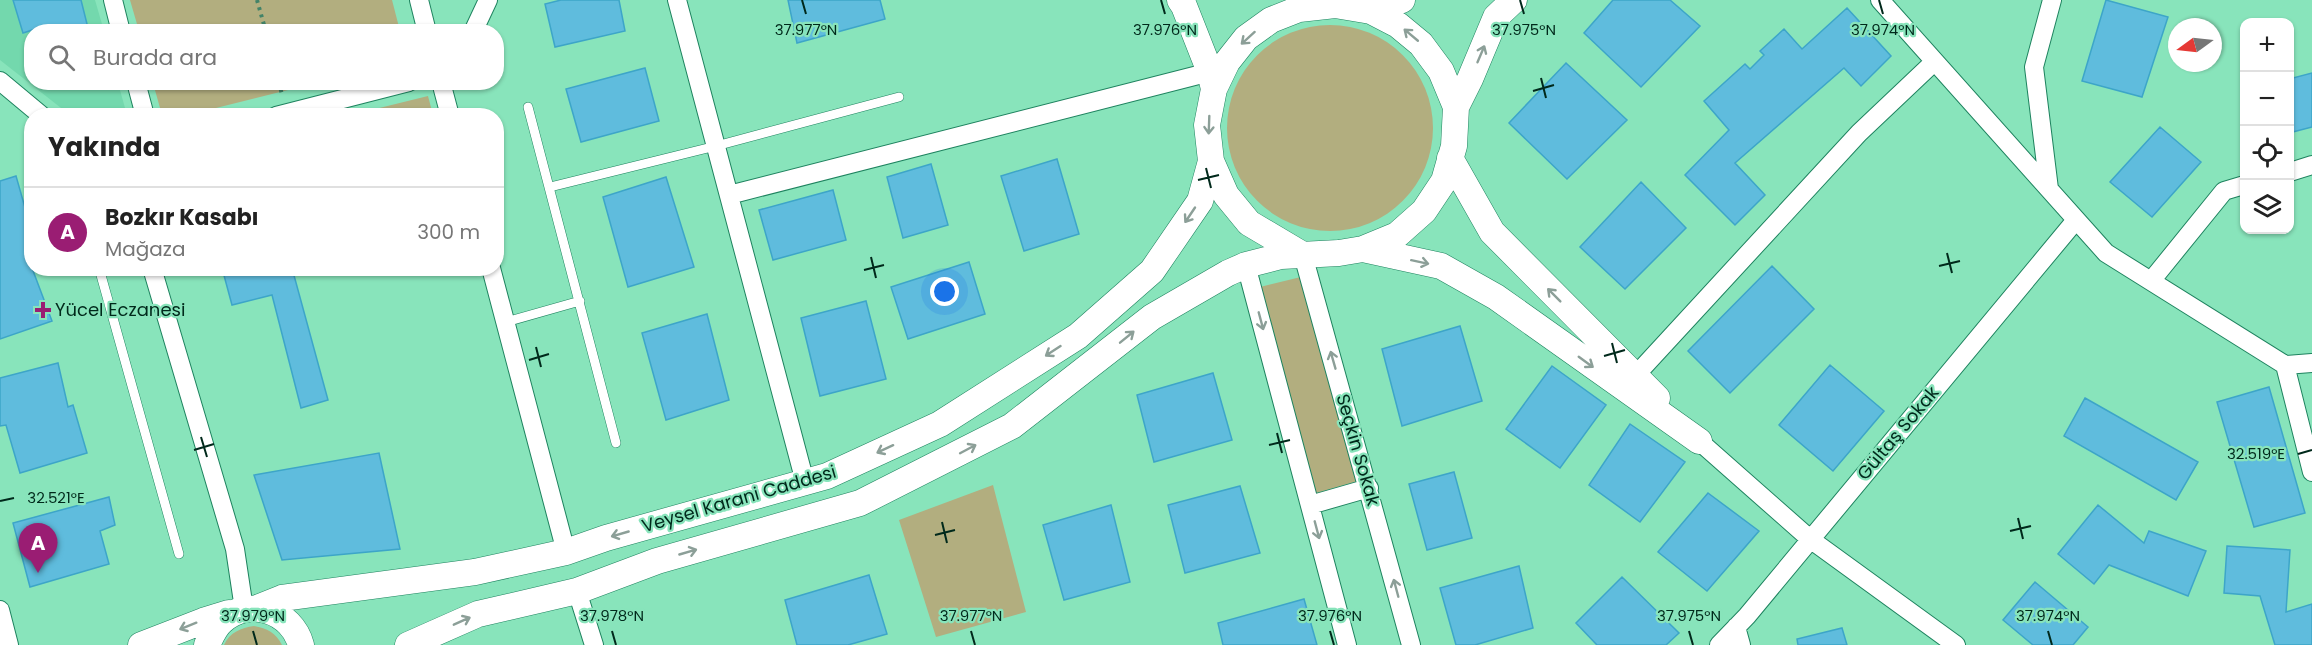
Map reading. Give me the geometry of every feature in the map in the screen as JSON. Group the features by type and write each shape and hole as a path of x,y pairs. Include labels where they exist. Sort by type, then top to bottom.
{"main road":[{"path":"1180,0 1212,81 1207,125 1211,161 1226,195 1249,223 1303,255"},
{"path":"1371,11 1402,0"},
{"path":"1363,249 1396,235 1424,211 1444,181 1454,146 1456,106 1496,17 1514,0"},
{"path":"1212,81 1246,38 1290,5 1335,5 1371,11 1398,25 1421,44 1441,70 1456,106"},
{"path":"1450,158 1492,232 1699,441"},
{"name":"Veysel Karani Caddesi","path":"141,645 203,621 282,598 475,572 566,552 606,537 827,476 940,424 1078,336 1152,271 1200,201 1211,161"},
{"path":"1363,249 1441,266 1496,297 1699,441"},
{"name":"Veysel Karani Caddesi","path":"408,645 478,614 577,591 657,561 860,503 1012,426 1152,317 1228,273 1246,265 1281,256 1339,254 1363,249"},
{"path":"207,645 222,620 245,610 266,609 280,615 291,625 301,645"}],"street":[{"path":"113,0 120,24"},
{"path":"419,0 426,24"},
{"path":"477,24 488,0"},
{"path":"1880,0 2106,253 2285,365 2312,363"},
{"path":"2049,189 2034,67 2052,0"},
{"path":"676,1 805,482"},
{"path":"1635,376 1859,133 1934,62"},
{"path":"0,81 32,108"},
{"path":"729,195 1212,81"},
{"path":"138,90 143,108"},
{"path":"307,108 378,90"},
{"path":"443,90 448,108"},
{"path":"2294,170 2312,165"},
{"path":"2151,281 2224,191 2240,186"},
{"name":"Gültaş Sokak","path":"1719,645 2076,220"},
{"name":"Seçkin Sokak","path":"1303,255 1411,645"},
{"path":"1246,265 1347,645"},
{"path":"154,276 235,549 245,610"},
{"path":"493,276 566,552"},
{"path":"2285,365 2312,472"},
{"path":"1699,441 1810,539 1956,645"},
{"path":"1310,505 1369,488"},
{"path":"577,591 594,645"},
{"path":"0,610 9,645"},
{"path":"1736,627 1741,645"}],"lane":[{"path":"550,187 899,97"},
{"path":"528,107 616,443"},
{"path":"101,276 179,554"},
{"path":"506,322 580,301"}],"path":[{"path":"257,0 264,24"}],"shaded area":[{"path":"0,0 95,0 102,24 24,24 24,79 0,60"},
{"path":"130,0 392,0 398,24 137,24"},
{"path":"1320,25 1340,25 1360,29 1379,37 1403,55 1421,79 1429,98 1433,128 1429,158 1421,177 1403,201 1379,219 1360,227 1340,231 1320,231 1300,227 1281,219 1265,208 1250,193 1239,177 1231,158 1227,138 1227,118 1231,98 1239,79 1250,63 1265,48 1281,37 1300,29"},
{"path":"38,90 120,90 125,108 61,108"},
{"path":"155,90 288,90 216,108 160,108"},
{"path":"428,96 431,108 379,108"},
{"path":"1305,276 1358,481 1313,494 1256,288"},
{"path":"993,485 1026,612 936,637 899,520"},
{"path":"254,626 271,632 282,645 224,645 236,631"}],"building":[{"path":"13,0 81,0 87,24 24,24 23,33"},
{"path":"561,0 619,0 625,31 555,47 545,4"},
{"path":"788,0 880,0 885,19 797,43"},
{"path":"1613,0 1670,0 1700,26 1641,87 1584,33"},
{"path":"2106,0 2168,17 2142,97 2082,81"},
{"path":"1847,8 1891,56 1861,86 1844,68 1735,163 1765,195 1735,225 1685,175 1729,130 1704,101 1745,64 1750,69 1764,55 1760,51 1784,29 1802,49"},
{"path":"1566,63 1627,120 1567,179 1509,123"},
{"path":"645,68 659,121 581,142 566,89"},
{"path":"2312,73 2312,127 2294,132 2294,126 2294,78"},
{"path":"2160,127 2201,162 2152,217 2110,182"},
{"path":"1057,159 1079,234 1024,251 1001,176"},
{"path":"931,164 948,225 903,238 887,177"},
{"path":"16,176 24,204 24,276 35,276 52,321 0,339 0,181"},
{"path":"666,177 694,267 628,287 603,197"},
{"path":"1641,182 1686,228 1625,289 1580,247"},
{"path":"833,190 846,240 773,260 759,210"},
{"path":"969,262 985,314 908,339 891,287"},
{"path":"1772,266 1814,309 1730,393 1688,351"},
{"path":"224,276 294,276 328,400 301,408 272,295 232,305"},
{"path":"866,301 886,379 820,396 801,318"},
{"path":"707,314 729,400 666,420 642,333"},
{"path":"1460,326 1482,401 1402,426 1382,349"},
{"path":"58,363 68,407 73,405 87,453 20,473 6,425 0,426 0,378"},
{"path":"1830,365 1884,411 1833,471 1779,425"},
{"path":"1552,366 1606,405 1560,468 1506,429"},
{"path":"1213,373 1232,440 1154,462 1137,395"},
{"path":"2269,387 2305,513 2254,527 2217,402"},
{"path":"2085,398 2198,462 2176,500 2064,436"},
{"path":"1630,424 1685,462 1640,522 1589,485"},
{"path":"379,453 400,549 282,560 254,475"},
{"path":"1454,472 1472,538 1427,550 1409,484"},
{"path":"1240,486 1260,553 1185,573 1168,505"},
{"path":"1708,493 1759,531 1707,591 1658,552"},
{"path":"109,497 115,525 100,531 109,564 30,587 13,523"},
{"path":"1111,505 1130,582 1064,600 1043,525"},
{"path":"2098,505 2144,543 2149,531 2206,551 2188,596 2109,565 2094,584 2058,554"},
{"path":"2227,546 2290,550 2286,612 2312,604 2312,645 2275,645 2260,596 2224,593"},
{"path":"1519,566 1533,628 1475,645 1456,645 1440,588"},
{"path":"869,575 887,634 848,645 797,645 785,600"},
{"path":"1622,577 1679,633 1666,645 1597,645 1576,623"},
{"path":"2035,582 2088,627 2073,645 2033,645 2003,620"},
{"path":"1304,599 1317,645 1223,645 1218,623"},
{"path":"1842,628 1847,645 1798,645 1797,639"}],"place":[{"name":"Yücel Eczanesi","path":"43,310"},
{"name":"Bozkır Kasabı","path":"38,573"}]}
